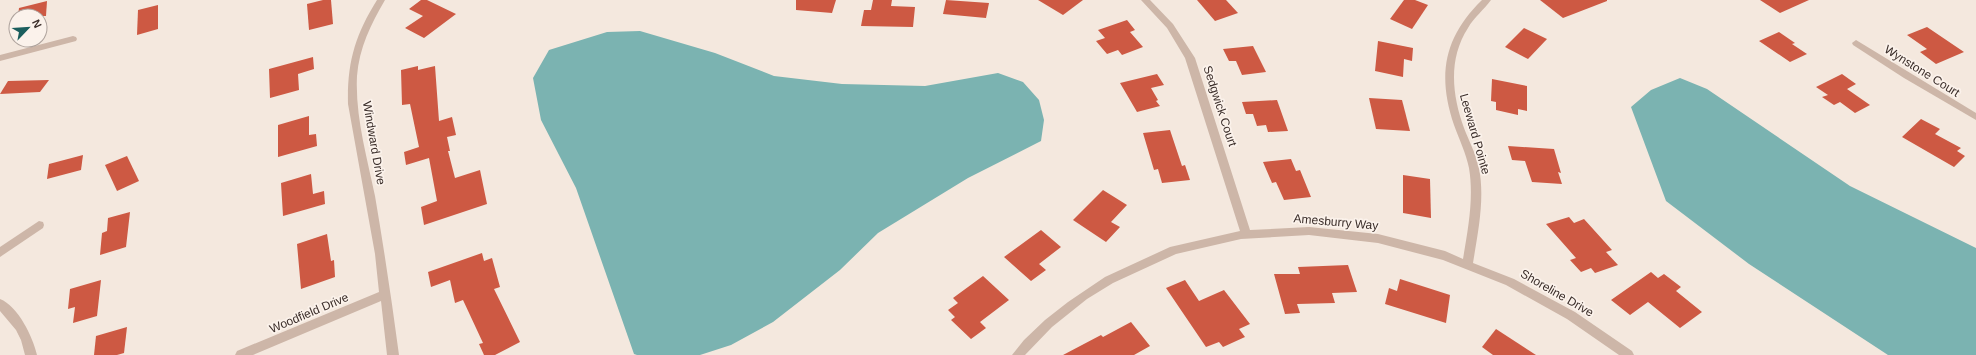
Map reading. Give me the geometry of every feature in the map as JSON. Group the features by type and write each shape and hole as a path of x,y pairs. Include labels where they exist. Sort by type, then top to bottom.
{"street":[{"name":"Windward Drive","path":"380,0 369,17 360,39 354,60 351,82 353,104 386,294 393,355"},
{"name":"Sedgwick Court","path":"1145,0 1164,18 1180,38 1190,58 1246,234"},
{"name":"Leeward Pointe","path":"1468,263 1476,192 1474,168 1457,120 1450,95 1448,76 1455,42 1464,24 1487,0"},
{"path":"0,58 73,39"},
{"name":"Wynstone Court","path":"1856,43 1976,117"},
{"path":"0,253 39,225"},
{"name":"Amesburry Way","path":"1018,355 1029,341 1056,315 1084,295 1123,272 1158,255 1204,241 1246,234 1288,230 1315,230 1350,234 1423,248 1468,263"},
{"name":"Shoreline Drive","path":"1468,263 1511,281 1553,304 1598,332 1628,355"},
{"name":"Woodfield Drive","path":"241,355 386,294"},
{"path":"0,304 7,310 24,333 31,355"}],"water":[{"path":"640,31 715,53 774,76 842,84 925,86 998,73 1023,82 1039,100 1044,120 1041,141 968,178 878,233 840,270 773,322 731,345 700,355 637,355 634,354 576,188 541,120 533,78 549,50 607,32"},
{"path":"1680,78 1707,89 1850,186 1976,248 1976,355 1888,355 1749,264 1666,201 1631,107 1651,90"}],"building":[{"path":"323,0 331,0 333,24 309,30 307,4"},
{"path":"421,0 427,0 456,14 424,38 405,28 423,16 409,9"},
{"path":"796,0 836,0 832,13 796,10"},
{"path":"873,0 892,0 891,6 915,7 913,27 861,26 864,10 871,10"},
{"path":"946,0 989,3 986,18 943,14"},
{"path":"1038,0 1083,0 1063,15"},
{"path":"1197,0 1226,0 1238,13 1215,21"},
{"path":"1404,0 1415,0 1428,5 1412,29 1390,19"},
{"path":"1540,0 1607,0 1607,1 1563,18"},
{"path":"1760,0 1809,0 1780,13"},
{"path":"47,1 47,8 19,8"},
{"path":"158,5 158,29 137,35 138,10"},
{"path":"1127,20 1135,30 1130,32 1143,47 1122,55 1118,50 1107,54 1096,41 1105,38 1098,30"},
{"path":"1927,27 1964,52 1936,64 1920,52 1927,49 1907,35"},
{"path":"1524,28 1547,39 1528,59 1505,47"},
{"path":"1779,32 1795,43 1792,44 1807,54 1790,62 1759,41"},
{"path":"1378,41 1413,48 1412,61 1404,59 1403,77 1375,71"},
{"path":"1253,46 1266,72 1242,75 1236,61 1229,61 1223,49"},
{"path":"313,57 314,69 298,74 299,90 270,98 269,69"},
{"path":"418,66 418,70 435,66 439,121 452,117 456,135 447,137 450,151 448,151 455,178 480,170 487,204 424,225 421,207 437,201 429,158 406,165 404,152 419,147 410,104 402,105 401,70"},
{"path":"1157,74 1164,85 1151,88 1158,100 1156,101 1160,106 1137,112 1120,83"},
{"path":"1842,74 1856,84 1847,89 1870,105 1855,113 1840,102 1834,105 1822,97 1828,95 1816,87"},
{"path":"1492,79 1527,86 1527,111 1518,109 1518,115 1496,110 1496,102 1491,101"},
{"path":"49,80 40,92 0,94 8,81"},
{"path":"1369,98 1402,100 1410,131 1376,129"},
{"path":"1277,100 1288,131 1268,132 1266,125 1257,126 1253,114 1246,114 1242,102"},
{"path":"309,116 309,135 316,134 317,146 278,157 278,125"},
{"path":"1921,119 1940,129 1935,134 1961,148 1957,151 1965,156 1954,167 1902,137"},
{"path":"1170,130 1182,166 1185,165 1190,180 1162,183 1158,169 1154,170 1143,133"},
{"path":"1508,146 1554,149 1561,173 1558,172 1562,184 1532,182 1525,161 1512,160"},
{"path":"83,155 81,170 47,179 49,164"},
{"path":"127,156 139,181 117,191 105,165"},
{"path":"1291,159 1296,171 1300,170 1311,197 1284,200 1276,182 1272,183 1263,162"},
{"path":"311,174 313,194 324,191 325,204 283,216 281,183"},
{"path":"1403,175 1430,179 1431,218 1403,213"},
{"path":"1103,190 1127,205 1111,222 1120,227 1106,242 1073,220"},
{"path":"130,212 126,247 100,255 102,233 107,231 108,218"},
{"path":"1569,217 1574,223 1584,219 1612,250 1606,252 1618,265 1595,273 1591,268 1581,272 1570,260 1576,258 1546,224"},
{"path":"1041,230 1061,247 1039,264 1046,270 1031,281 1004,257"},
{"path":"327,234 331,261 334,260 335,277 301,289 297,244"},
{"path":"482,253 484,261 492,258 500,287 494,289 520,342 495,355 484,355 479,344 483,343 463,300 455,303 450,280 431,287 428,272"},
{"path":"1348,265 1357,292 1332,293 1335,303 1297,304 1300,313 1285,314 1274,274 1300,274 1298,267"},
{"path":"1651,272 1658,278 1664,274 1681,287 1676,291 1702,312 1680,328 1648,302 1630,315 1611,300"},
{"path":"983,276 1009,300 980,322 986,328 971,339 951,320 955,317 948,310 958,303 953,298"},
{"path":"1400,279 1450,295 1446,323 1385,304 1389,288 1397,291"},
{"path":"101,280 97,316 73,323 75,307 68,309 70,289"},
{"path":"1185,280 1199,301 1224,290 1250,324 1239,329 1245,337 1223,347 1219,342 1206,347 1166,288"},
{"path":"1131,322 1150,346 1134,355 1063,355 1101,335 1103,337"},
{"path":"127,327 124,353 117,355 94,355 96,336"},
{"path":"1496,329 1536,355 1493,355 1482,347"}]}
